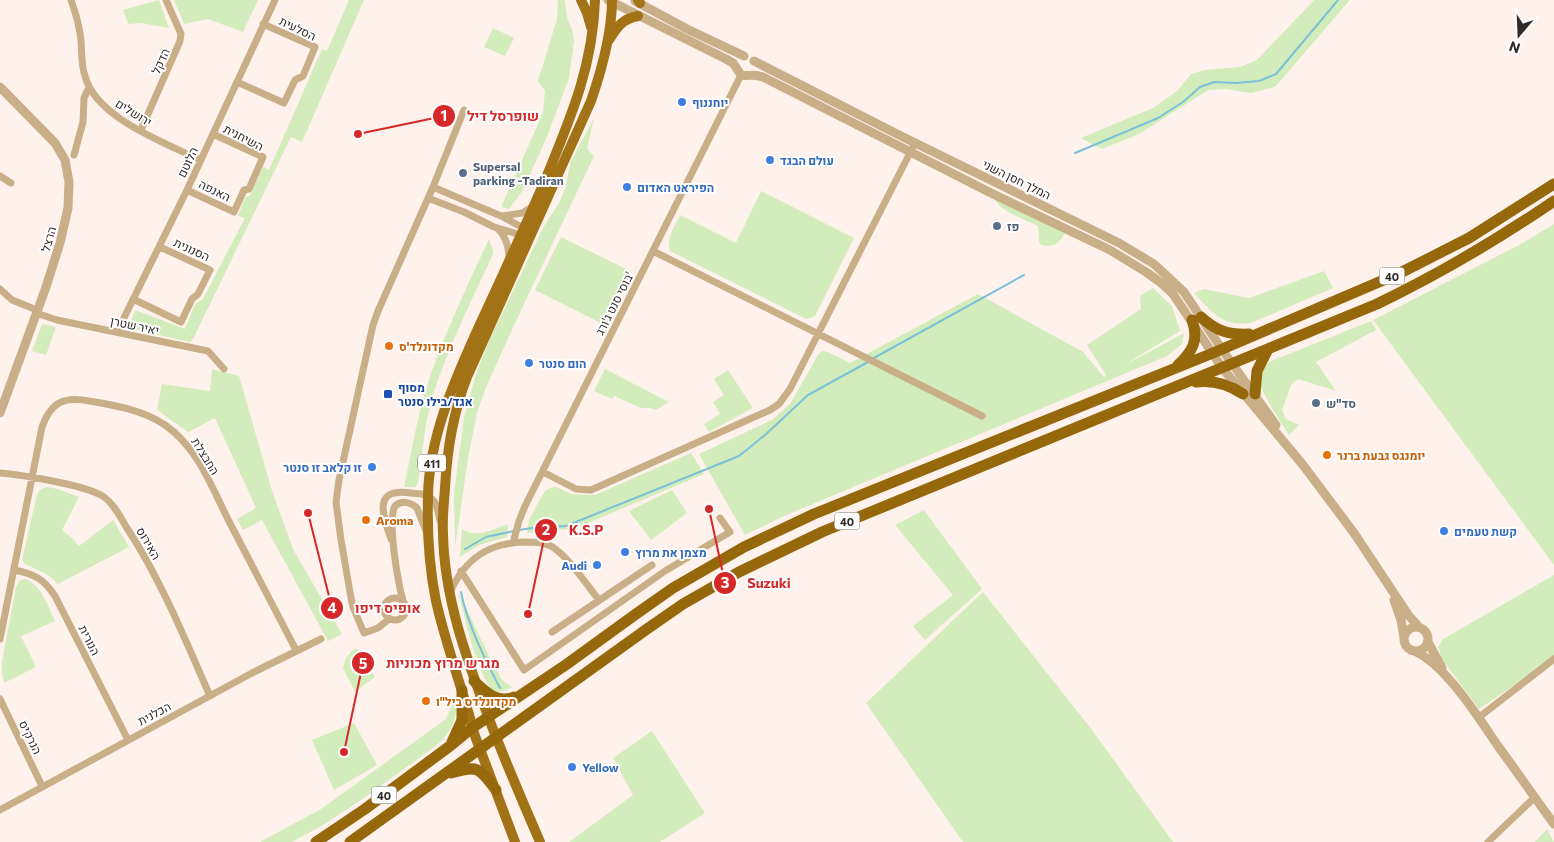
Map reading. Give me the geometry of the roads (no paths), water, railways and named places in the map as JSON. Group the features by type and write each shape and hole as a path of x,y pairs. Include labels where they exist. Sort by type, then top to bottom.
{"highway":[{"name":"40","path":"316,842 365,809 472,728 673,588 744,547 814,514 1217,351 1400,273 1447,250 1492,224 1554,184"},
{"name":"40","path":"350,842 683,604 753,564 822,532 1345,318 1419,284 1505,234 1554,201"},
{"path":"1174,368 1183,360 1194,344 1197,319 1228,334 1261,332"},
{"path":"1182,385 1200,382 1219,383 1249,394 1257,371 1268,349"},
{"path":"474,681 484,691 496,698 509,699 523,694"},
{"path":"450,746 462,720 462,690"},
{"path":"440,777 468,768 476,769 480,770 496,790"}],"main road":[{"path":"581,0 593,32"},
{"name":"411","path":"540,842 495,738 460,638 450,593 443,533 449,440 461,393 473,361 577,99 587,66 593,32 595,0"},
{"name":"411","path":"515,842 472,728 438,608 428,541 430,473 438,434 449,399 509,260 591,101 604,59 611,1"},
{"path":"607,43 620,23 631,17 638,16"}],"street":[{"name":"ירושלים","path":"71,0 80,30 83,67 89,87 106,108 116,116 200,160"},
{"name":"הדקל","path":"141,130 180,41 181,34 166,0"},
{"name":"הלוטם","path":"117,332 187,190 275,0"},
{"path":"611,1 726,59 735,66 741,75 751,74 755,67 754,61 749,57 687,29 637,1"},
{"name":"הסלעית","path":"237,82 284,103 295,80 303,76 316,46 263,24"},
{"path":"735,66 737,60 744,56"},
{"name":"המלך חסן השני","path":"754,61 1128,248 1154,264 1184,292 1197,319 1227,366 1354,533 1382,576"},
{"name":"המלך חסן השני","path":"751,74 768,80 1110,250 1146,272 1173,294 1197,319"},
{"name":"בוסי סנט ג'ורג'","path":"513,541 519,521 741,75"},
{"name":"הרצל","path":"0,87 55,143 65,160 68,171 69,197 65,224 56,258 0,413"},
{"path":"74,154 83,122 84,98 89,87"},
{"path":"428,541 417,508 402,502 395,506 393,509 394,548 406,614 403,618 389,619 378,628 364,633 353,607 338,522 337,496 339,480 373,325 384,295 433,187 464,110"},
{"name":"השיחנית","path":"213,134 263,157 249,189"},
{"path":"543,472 576,489 591,490 770,410 779,404 790,388 915,143"},
{"path":"0,176 11,183"},
{"path":"433,187 501,216 525,232"},
{"name":"האנפה","path":"187,190 234,212 244,190 249,189"},
{"path":"428,198 464,212 502,232 506,241 509,260"},
{"path":"501,216 527,211 535,202"},
{"path":"494,227 525,232"},
{"name":"הסנונית","path":"133,299 181,322 192,299 198,294 210,270 160,246"},
{"path":"653,251 982,416"},
{"name":"יאיר שטרן","path":"0,290 12,300 57,320 208,351 224,369"},
{"name":"החבצלת","path":"32,478 45,420 50,410 57,403 69,399 81,399 108,404 136,411 163,424 185,442 205,472 296,650"},
{"name":"האירוס","path":"2,473 86,489 103,497 118,513 136,541 170,605 210,696"},
{"path":"0,638 32,478"},
{"path":"394,548 383,507 384,500 388,495 397,491 428,495 436,503 443,533"},
{"path":"461,570 524,670 665,571 730,532 720,518"},
{"path":"450,593 461,570 476,557 487,550 513,541 540,543 553,548 570,564 599,600"},
{"path":"552,632 652,565"},
{"name":"הנורית","path":"14,570 27,572 43,580 55,596 128,740"},
{"path":"1382,576 1419,627 1426,632 1428,642 1456,689 1554,824"},
{"path":"1382,576 1398,611 1406,646 1423,655 1456,689"},
{"path":"389,619 385,613 385,606 395,594 398,577"},
{"path":"392,599 403,601"},
{"path":"1404,639 1409,629 1419,627"},
{"name":"הכלנית","path":"0,810 296,650 321,639"},
{"path":"1412,650 1422,650 1428,642"},
{"path":"1478,718 1554,659"},
{"name":"הנרקיס","path":"0,699 42,786"},
{"path":"1488,842 1534,797"}],"waterway":[{"path":"1075,153 1158,118 1183,102 1200,87 1214,82 1259,81 1276,74 1338,0"},
{"path":"872,359 1024,275"},
{"path":"519,530 566,526 739,456 808,395 868,362"},
{"path":"465,549 486,537 514,531"},
{"path":"461,592 477,641 500,688"}],"place":[{"name":"יוחננוף","path":"682,102"},
{"name":"שופרסל דיל","path":"358,134"},
{"name":"עולם הבגד","path":"770,160"},
{"name":"Supersal parking -Tadiran","path":"463,173"},
{"name":"הפיראט האדום","path":"627,187"},
{"name":"פז","path":"997,226"},
{"name":"מקדונלד'ס","path":"389,346"},
{"name":"הום סנטר","path":"529,363"},
{"name":"מסוף אגד/בילו סנטר","path":"388,394"},
{"name":"סד\"ש","path":"1316,403"},
{"name":"יומנגס גבעת ברנר","path":"1327,455"},
{"name":"זו קלאב זו סנטר","path":"372,467"},
{"name":"Suzuki","path":"709,509"},
{"name":"אופיס דיפו","path":"308,513"},
{"name":"Aroma","path":"366,520"},
{"name":"קשת טעמים","path":"1444,531"},
{"name":"מצמן את מרוץ","path":"625,552"},
{"name":"Audi","path":"597,565"},
{"name":"K.S.P","path":"528,614"},
{"name":"מקדונלדס ביל\"ו","path":"426,701"},
{"name":"מגרש מרוץ מכוניות","path":"344,752"},
{"name":"Yellow","path":"572,767"}]}
